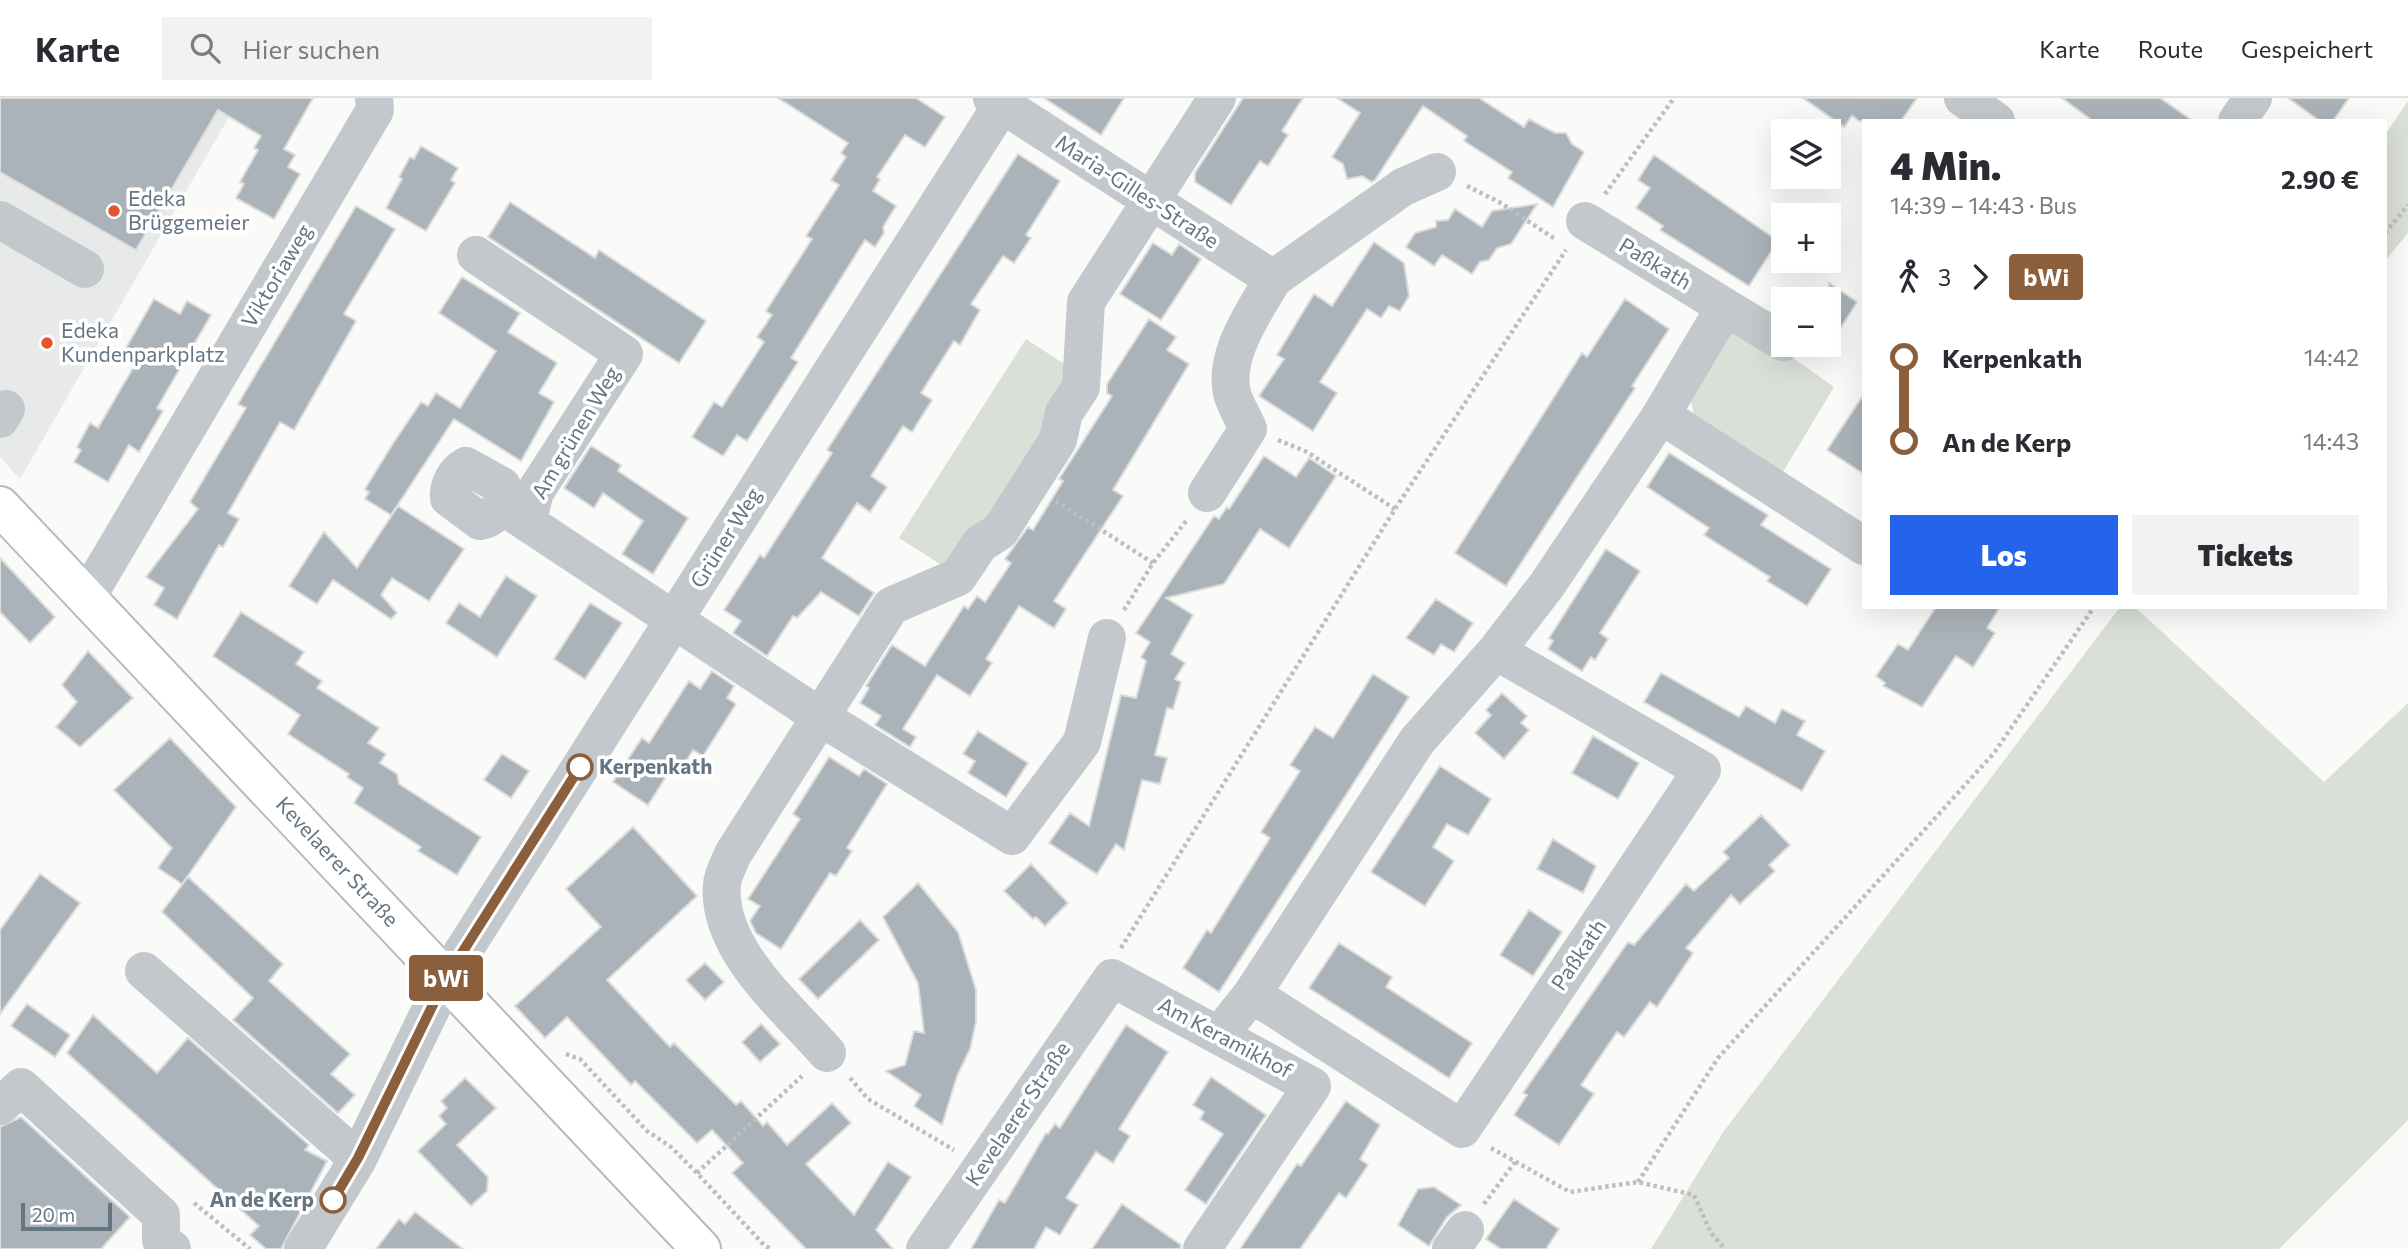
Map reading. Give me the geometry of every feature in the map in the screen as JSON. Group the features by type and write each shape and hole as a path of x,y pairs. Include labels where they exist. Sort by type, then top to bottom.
{"main road":[{"name":"Kevelaerer Straße","path":"0,506 702,1249"}],"street":[{"name":"Viktoriaweg","path":"87,597 375,110 374,98"},
{"path":"827,1053 741,955 722,908 722,881 733,854 891,606 958,577 979,544 1000,531 1030,485 1058,440 1064,413 1081,387 1086,302 1217,98"},
{"path":"1963,98 1993,119"},
{"path":"2239,119 2253,98"},
{"name":"Maria-Gilles-Straße","path":"999,100 1273,279"},
{"name":"Grüner Weg","path":"303,1249 358,1158 446,978 674,620 999,100"},
{"path":"1208,493 1248,429 1232,393 1231,368 1243,333 1273,279 1402,187 1437,172"},
{"path":"0,220 85,269"},
{"name":"Paßkath","path":"1585,222 1771,335"},
{"name":"Am grünen Weg","path":"476,255 624,354 535,492 514,513 674,620"},
{"path":"1220,1034 1252,994 1417,741 1496,651 1547,585 1661,415 1726,307"},
{"path":"1661,415 1862,545"},
{"path":"674,620 819,716 1012,836 1082,742 1107,638"},
{"name":"Paßkath","path":"1252,994 1462,1129 1702,770 1496,651"},
{"path":"144,971 358,1158"},
{"name":"Am Keramikhof","path":"1112,978 1312,1086 1202,1249"},
{"name":"Kevelaerer Straße","path":"925,1249 1112,978"},
{"path":"0,1106 21,1087 162,1215 161,1240 172,1249"}],"path":[{"path":"1585,222 1674,98"},
{"path":"1112,978 1118,952 1395,509 1568,247 1499,202 1437,172"},
{"path":"2387,231 2408,205"},
{"path":"1248,429 1307,452 1395,509"},
{"path":"1030,485 1153,563"},
{"path":"1107,638 1153,563 1208,493"},
{"path":"1638,1182 1718,1058 1994,753 2093,609"},
{"path":"518,1052 551,1048 580,1059 647,1132 671,1147 764,1245 771,1249"},
{"path":"697,1173 827,1053 869,1099 980,1166"},
{"path":"1458,1239 1515,1162 1570,1192 1638,1182 1694,1195 1711,1233 1725,1249"}],"shaded area":[{"path":"0,98 240,98 20,479 0,457"},
{"path":"2408,101 2408,233 2387,259 2387,132"},
{"path":"1733,331 1765,338 1771,342 1771,357 1792,357 1834,387 1783,472 1694,414 1687,387"},
{"path":"1026,339 1072,369 1052,432 948,569 899,538"},
{"path":"2118,609 2137,609 2324,782 2408,703 2408,1120 2279,1249 1651,1249 1724,1131"}],"building":[{"name":"Edeka Brüggemeier","path":"0,98 313,98 284,149 295,155 288,167 300,174 274,219 236,198 244,184 240,182 258,150 254,148 261,136 218,110 136,250 0,172"},
{"path":"778,98 916,98 945,117 925,147 905,135 877,177 880,179 873,191 896,206 883,227 884,233 875,247 865,240 791,358 798,362 747,441 737,435 723,456 692,437 714,402 722,407 764,342 757,337 772,315 766,311 812,239 806,236 839,185 831,180 846,157 841,153 848,143"},
{"path":"1044,98 1124,98 1101,135"},
{"path":"1243,98 1303,98 1282,131 1288,135 1268,166 1260,161 1231,205 1195,182 1195,173"},
{"path":"1337,98 1479,98 1524,127 1529,119 1555,133 1566,133 1572,144 1584,152 1553,207 1508,178 1512,172 1464,141 1467,136 1423,106 1375,180 1372,182 1362,176 1347,179 1343,164 1332,157 1360,113"},
{"path":"1803,98 1917,98 1902,119 1859,121 1852,116 1844,127 1841,119 1833,119"},
{"path":"2062,98 2160,98 2190,119 2090,119"},
{"path":"2288,98 2349,98 2334,119 2317,119"},
{"path":"421,146 458,168 451,180 455,183 426,231 386,208 402,179 399,177 410,157 414,159"},
{"path":"1018,154 1060,181 1026,235 1031,238 1014,263 1003,256 971,304 980,310 960,345 954,341 921,393 932,400 912,432 903,426 871,476 887,487 870,512 857,503 822,558 874,593 859,616 821,592 797,618 793,616 767,656 733,633 741,621 724,610 760,555 764,558 832,453 827,450"},
{"path":"1654,155 1771,236 1771,252 1749,286 1660,230 1663,226 1636,208 1650,188 1638,180"},
{"path":"510,202 595,258 599,250 706,321 679,363 488,237"},
{"path":"1537,204 1511,244 1497,248 1489,260 1480,262 1472,274 1442,255 1434,266 1406,247 1415,233 1436,227 1436,221 1448,220 1455,209 1482,227 1492,211"},
{"path":"356,206 395,229 344,314 356,321 294,430 280,422 228,513 239,519 223,547 219,545 177,619 154,605 164,588 146,577 198,509 190,502 246,408 238,404"},
{"path":"1374,242 1404,263 1409,296 1400,311 1389,306 1381,318 1367,309 1320,382 1337,393 1313,431 1259,396 1284,359 1277,355 1314,294 1332,306"},
{"path":"1153,243 1172,255 1179,244 1201,259 1161,320 1120,294"},
{"path":"462,277 520,313 508,332 557,363 539,393 554,402 521,461 454,419 391,515 365,499 369,492 365,489 394,442 421,402 428,406 436,393 460,408 496,351 439,313"},
{"path":"1841,291 1857,302 1841,327"},
{"path":"154,299 180,314 187,301 211,315 157,408 163,411 139,452 129,445 108,482 74,462 81,450 77,447 90,423 98,428 137,361 123,353"},
{"path":"1625,299 1669,329 1632,386 1635,388 1506,586 1455,553 1582,353 1587,357"},
{"path":"1149,319 1176,337 1167,350 1189,364 1113,490 1123,496 1054,601 1066,609 1054,628 1019,606 986,659 992,663 970,696 937,675 903,729 916,737 910,747 875,725 881,716 860,703 869,688 866,686 892,645 925,666 964,606 968,609 977,596 985,602 1011,563 1005,559 1028,527 1033,530 1063,481 1059,479 1112,396 1107,393 1107,384"},
{"path":"1862,397 1862,473 1827,450"},
{"path":"591,446 621,465 618,471 688,518 653,574 622,554 643,521 603,493 594,508 564,488"},
{"path":"1669,453 1768,515 1761,525 1831,569 1807,606 1767,581 1770,577 1704,535 1709,528 1647,487"},
{"path":"1264,456 1296,477 1309,458 1336,476 1289,548 1260,529 1224,584 1166,598 1193,615 1171,654 1185,663 1175,679 1181,682 1173,709 1167,708 1155,755 1167,758 1160,784 1142,780 1124,850 1116,844 1097,874 1049,843 1070,813 1089,826 1121,695 1136,698 1146,661 1141,657 1150,642 1136,633 1214,516 1219,519 1227,507 1229,509"},
{"path":"398,506 464,549 429,601 392,578 381,595 397,613 391,619 333,580 317,604 289,586 324,532 357,568"},
{"path":"1606,549 1640,571 1600,633 1608,639 1595,660 1591,657 1582,671 1548,649 1553,641 1549,638"},
{"path":"0,558 55,617 30,643 0,612"},
{"path":"506,576 537,596 497,657 446,623 459,603 480,617"},
{"path":"1436,599 1473,623 1454,652 1441,644 1434,655 1406,638"},
{"path":"590,603 622,623 585,679 554,659"},
{"path":"1935,609 1999,609 1987,628 1995,633 1973,667 1956,656 1922,707 1883,686 1885,683 1876,676 1898,644 1908,650"},
{"path":"241,612 304,652 296,664 322,681 317,688 379,728 368,743 386,754 380,763 397,774 399,784 481,837 457,875 418,851 421,847 354,803 363,788 347,777 349,774 288,734 300,715 213,656"},
{"path":"88,651 133,698 80,747 56,727 77,702 62,685"},
{"path":"712,671 734,686 727,698 736,704 703,756 693,750 683,766 676,761 648,805 613,782 642,738 649,743 689,681 700,689"},
{"path":"1661,673 1739,717 1746,706 1775,723 1782,709 1805,721 1797,735 1825,751 1802,791 1644,702"},
{"path":"1373,674 1409,697 1219,992 1183,968 1207,930 1211,933 1270,838 1261,832 1300,771 1290,765 1315,727 1333,738"},
{"path":"1502,693 1527,716 1521,723 1529,730 1504,759 1475,733 1491,715 1486,710"},
{"path":"978,731 1028,763 1006,797 968,773 975,761 963,754"},
{"path":"1593,736 1639,763 1618,799 1572,773"},
{"path":"170,738 236,807 182,884 158,868 172,848 114,790"},
{"path":"502,754 529,771 511,798 484,780"},
{"path":"829,757 859,776 864,769 887,784 847,848 852,851 836,876 830,873 781,949 756,933 750,921 760,906 748,899 800,819 793,814"},
{"path":"1440,766 1491,799 1468,835 1447,824 1433,847 1454,861 1425,906 1371,872"},
{"path":"1761,815 1790,845 1769,865 1775,871 1740,904 1731,895 1686,948 1693,953 1657,1007 1650,1002 1624,1037 1617,1032 1581,1085 1594,1094 1559,1145 1514,1115 1527,1095 1523,1093 1628,942 1634,945 1686,884 1694,891 1729,858 1723,852"},
{"path":"633,827 697,896 607,980 670,1047 674,1043 736,1105 741,1101 763,1126 767,1122 787,1145 832,1103 851,1123 806,1164 854,1215 888,1162 911,1177 876,1230 893,1249 806,1249 732,1173 743,1163 712,1130 697,1143 635,1081 631,1085 567,1017 545,1038 515,1006 601,927 566,889"},
{"path":"1553,839 1596,866 1583,893 1537,869"},
{"path":"1031,864 1068,903 1045,926 1036,917 1033,919 1004,891"},
{"path":"40,874 80,903 0,1014 0,930"},
{"path":"188,877 283,964 269,981 350,1054 331,1074 355,1095 338,1113 233,1020 253,998 162,912"},
{"path":"918,883 958,932 976,990 976,1022 970,1049 957,1076 942,1125 914,1106 921,1095 886,1071 905,1065 914,1031 924,1033 918,983 883,917"},
{"path":"1529,910 1562,932 1533,976 1500,955"},
{"path":"860,920 879,940 818,999 799,979"},
{"path":"1339,943 1392,977 1386,987 1472,1043 1449,1078 1309,988"},
{"path":"705,963 724,982 705,1000 686,980"},
{"path":"27,1004 70,1035 55,1057 11,1026"},
{"path":"93,1015 157,1073 188,1038 309,1145 305,1150 327,1161 281,1249 266,1249 250,1235 259,1226 67,1053"},
{"path":"761,1024 780,1044 760,1062 742,1042"},
{"path":"1126,1025 1168,1052 1119,1129 1130,1136 1113,1163 1096,1152 1066,1198 1078,1205 1060,1235 1046,1227 1034,1249 971,1249 999,1200 1005,1203 1046,1133 1048,1134 1055,1124 1060,1128"},
{"path":"1211,1077 1266,1115 1206,1204 1185,1190 1223,1134 1200,1119 1204,1112 1193,1105"},
{"path":"465,1078 496,1108 457,1145 488,1177 487,1191 471,1206 418,1151 446,1124 439,1116 447,1108 441,1101"},
{"path":"1346,1101 1380,1125 1360,1159 1368,1165 1346,1198 1339,1193 1300,1249 1240,1249 1297,1164 1301,1166"},
{"path":"21,1117 130,1217 101,1249 0,1249 0,1127"},
{"path":"1434,1187 1461,1205 1447,1217 1429,1246 1398,1225 1418,1189"},
{"path":"1514,1199 1559,1229 1546,1249 1501,1249 1486,1239"},
{"path":"1122,1204 1181,1245 1180,1249 1092,1249"},
{"path":"415,1212 463,1249 376,1249 399,1219 405,1224"}],"bus line":[{"name":"bWi","path":"333,1200 358,1158 446,978 580,767"}],"place":[{"name":"Edeka Brüggemeier","path":"114,211"},
{"name":"Edeka Kundenparkplatz","path":"47,343"},
{"name":"Kerpenkath","path":"580,767"},
{"name":"An de Kerp","path":"333,1200"}]}
